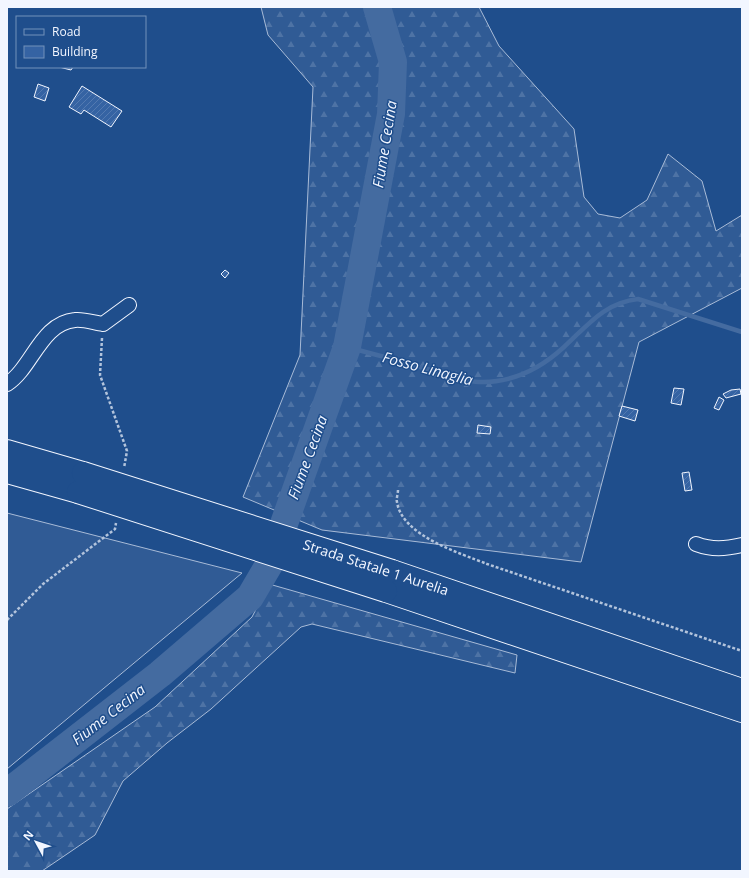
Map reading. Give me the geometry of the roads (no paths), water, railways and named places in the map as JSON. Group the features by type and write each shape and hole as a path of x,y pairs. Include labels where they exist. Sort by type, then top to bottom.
{"highway":[{"name":"Strada Statale 1 Aurelia","path":"7,451 80,482 389,581 742,690"},
{"name":"Strada Statale 1 Aurelia","path":"7,472 80,482"},
{"name":"Strada Statale 1 Aurelia","path":"389,581 742,711"}],"street":[{"path":"7,384 17,378 37,347 54,328 75,320 103,324 129,305"},
{"path":"696,544 706,548 717,549 742,545"}],"waterway":[{"name":"Fiume Cecina","path":"7,793 160,674 250,597 270,563 347,347 391,114 393,62 377,7"},
{"name":"Fosso Linaglia","path":"347,347 458,378 479,382 491,382 514,377 535,368 555,355 597,316 615,305 626,301 638,299 742,332"}]}
